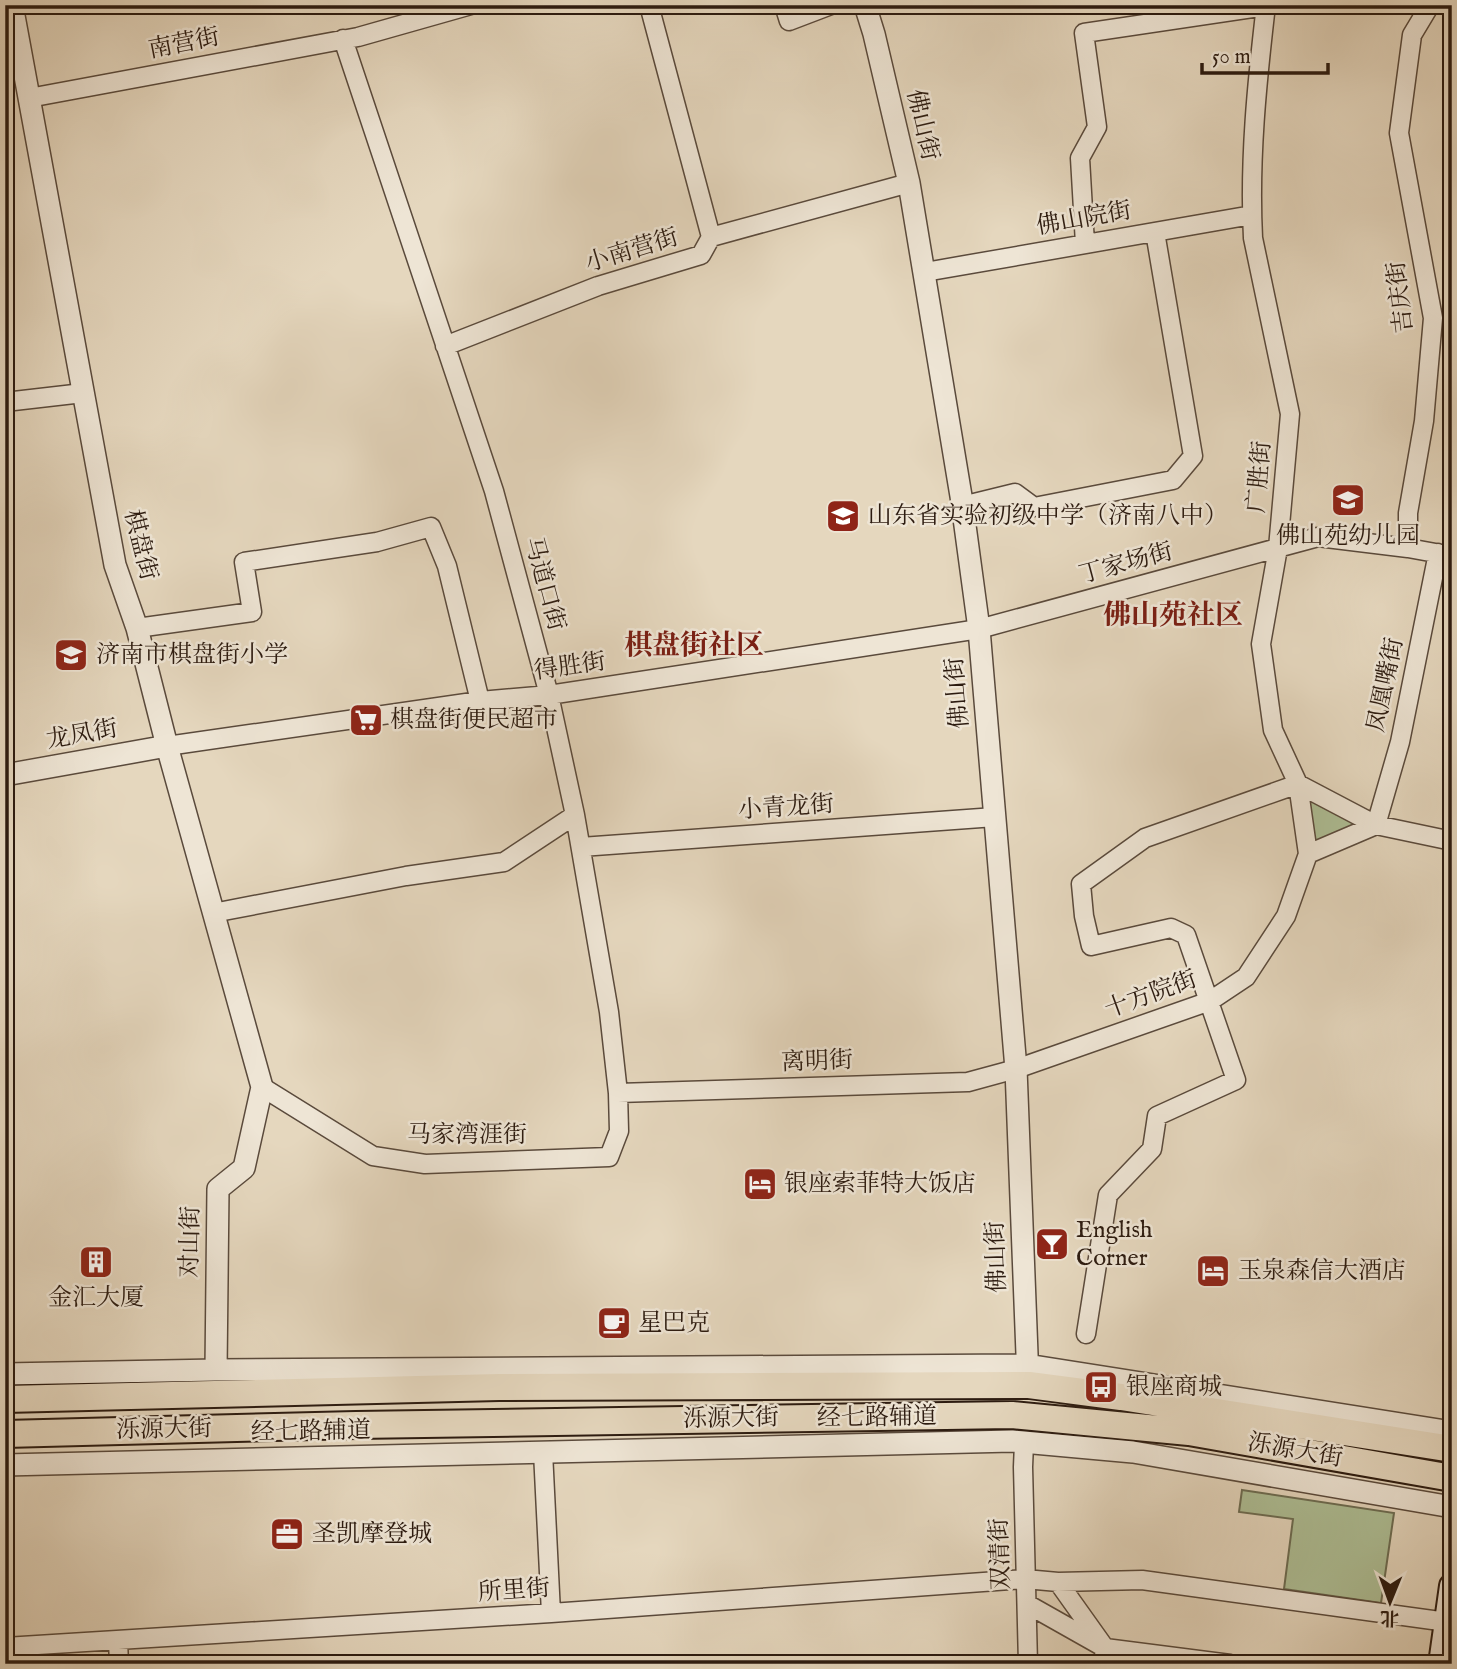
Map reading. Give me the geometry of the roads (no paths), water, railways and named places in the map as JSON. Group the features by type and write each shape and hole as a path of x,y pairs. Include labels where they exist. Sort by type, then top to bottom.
{"main road":[{"name":"泺源大街","path":"5,1399 1028,1375 1121,1397 1452,1449"},
{"name":"泺源大街","path":"5,1434 345,1425 1012,1415 1189,1432 1452,1478"},
{"path":"1441,1664 1452,1586"}],"street":[{"name":"棋盘街","path":"12,5 115,565 137,628 262,1087"},
{"name":"南营街","path":"29,98 343,39 471,5"},
{"path":"649,5 711,237"},
{"path":"784,5 789,21 831,5"},
{"name":"佛山街","path":"865,5 909,183 962,506 979,629 1016,1069 1028,1375"},
{"name":"吉庆街","path":"1408,548 1408,513 1424,421 1433,318 1399,133 1412,35 1430,5"},
{"path":"1084,244 1080,158 1097,127 1084,33 1266,6"},
{"name":"广胜街","path":"1266,6 1256,86 1252,215 1254,238 1290,414 1278,548 1261,644 1273,730 1298,784"},
{"name":"马道口街","path":"343,39 494,491 549,695 575,815 609,1012 618,1093 619,1131 609,1157"},
{"name":"小南营街","path":"446,346 598,286 701,256 711,237 909,183"},
{"name":"佛山院街","path":"925,272 1252,215"},
{"path":"962,506 1015,493 1034,507 1173,480 1193,456 1155,232"},
{"path":"5,402 83,393"},
{"path":"137,628 252,612 244,562 377,542 431,527 447,566 480,701"},
{"name":"丁家场街","path":"979,629 1318,537 1445,554"},
{"name":"凤凰嘴街","path":"1376,825 1445,554"},
{"name":"得胜街","path":"167,746 480,701 549,695 979,629"},
{"name":"龙凤街","path":"5,775 167,746"},
{"path":"1086,1334 1108,1195 1153,1149 1157,1116 1236,1080 1186,934 1171,928 1091,946 1084,916 1081,884 1145,838 1298,784 1376,825 1452,841"},
{"name":"十方院街","path":"1016,1069 1210,1001 1247,977 1286,916 1308,854 1298,784"},
{"path":"213,913 406,876 504,862 575,815"},
{"name":"小青龙街","path":"581,847 995,817"},
{"path":"1308,854 1376,825"},
{"name":"离明街","path":"618,1093 968,1082 1016,1069"},
{"name":"马家湾涯街","path":"262,1087 373,1156 425,1164 609,1157"},
{"name":"对山街","path":"216,1370 219,1189 244,1168 262,1087"},
{"name":"经七路辅道","path":"5,1374 216,1370 1028,1375 1452,1432"},
{"name":"经七路辅道","path":"5,1465 1012,1441 1133,1452 1452,1507"},
{"name":"双清街","path":"1024,1443 1028,1664"},
{"path":"542,1452 551,1613"},
{"name":"所里街","path":"5,1647 551,1613 1026,1579 1059,1582 1143,1580 1447,1622"},
{"path":"1059,1582 1104,1656"},
{"path":"1027,1604 1104,1656 1230,1664"},
{"path":"118,1641 118,1664"}],"place":[{"name":"佛山苑幼儿园","path":"1348,500"},
{"name":"山东省实验初级中学（济南八中）","path":"843,516"},
{"name":"济南市棋盘街小学","path":"71,655"},
{"name":"棋盘街便民超市","path":"366,720"},
{"name":"银座索菲特大饭店","path":"760,1184"},
{"name":"English Corner","path":"1052,1244"},
{"name":"金汇大厦","path":"96,1262"},
{"name":"玉泉森信大酒店","path":"1213,1271"},
{"name":"星巴克","path":"614,1323"},
{"name":"银座商城","path":"1101,1387"},
{"name":"圣凯摩登城","path":"287,1534"}],"district":[{"name":"佛山苑社区","path":"1173,616"},
{"name":"棋盘街社区","path":"694,646"}]}
